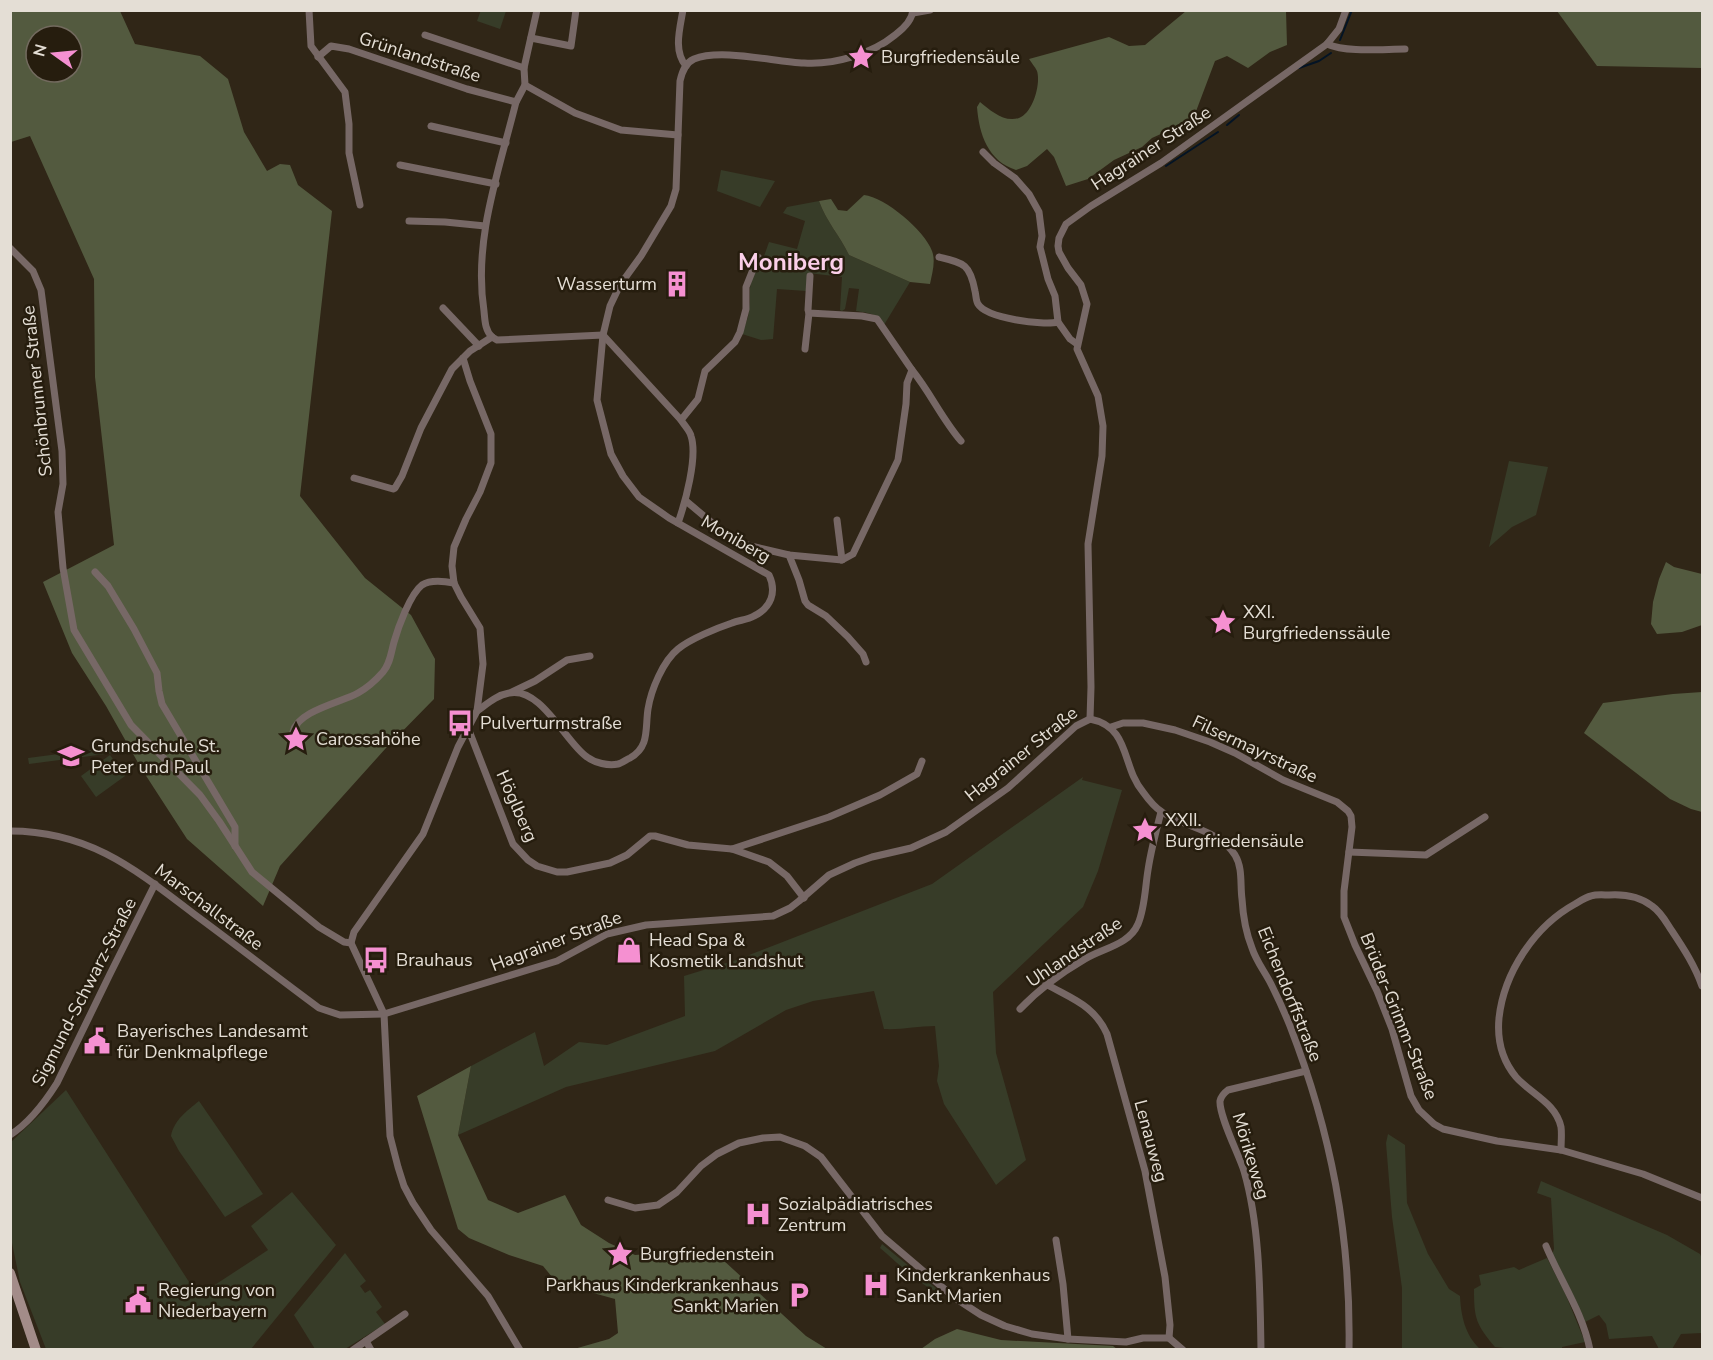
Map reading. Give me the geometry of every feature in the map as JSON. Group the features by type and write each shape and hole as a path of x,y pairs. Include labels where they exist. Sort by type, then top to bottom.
{"main road":[{"path":"10,1273 36,1350"}],"street":[{"path":"309,10 311,46 345,92 349,124 349,153 360,205"},
{"path":"537,10 524,68 525,85 516,102 485,226 480,289 487,331 497,340 603,334"},
{"path":"531,38 571,46 576,10"},
{"path":"683,10 678,45 680,57 687,66 693,60 709,56 734,55 804,63 831,61 876,48 900,31 913,12 930,10"},
{"name":"Hagrainer Straße","path":"384,1014 557,961 607,934 646,925 772,916 790,908 804,898 829,875 872,857 911,848 946,832 1008,788 1077,726 1090,719 1088,544 1102,456 1104,426 1098,396 1093,381 1079,356 1077,344 1087,304 1081,285 1059,252 1059,238 1066,224 1161,163 1327,44 1339,29 1346,10"},
{"name":"Grünlandstraße","path":"425,35 524,68"},
{"path":"1327,44 1333,47 1353,49 1405,49"},
{"name":"Grünlandstraße","path":"318,57 331,46 349,49 467,89 516,102"},
{"name":"Moniberg","path":"509,693 526,695 544,708 587,757 602,764 618,764 642,748 647,735 648,710 654,685 668,660 678,649 711,631 754,616 769,604 773,595 774,585 769,575 678,524 639,497 623,476 611,454 597,400 603,334 610,306 620,285 641,256 671,206 675,189 680,81 682,72 687,66"},
{"path":"525,85 575,113 621,130 678,135"},
{"path":"431,126 506,143"},
{"path":"939,257 961,262 966,266 972,275 977,303 983,309 1030,322 1049,324 1058,322 1055,296 1040,247 1042,236 1039,212 1029,194 1015,178 983,152"},
{"path":"400,165 496,184"},
{"path":"409,221 485,226"},
{"name":"Schönbrunner Straße","path":"10,248 33,271 41,290 62,451 63,484 58,512 63,568 74,630 131,725 200,795 252,872 319,927 351,944"},
{"path":"681,420 698,399 705,371 735,342 740,332 746,309 746,286 758,257"},
{"path":"806,349 810,276"},
{"path":"443,308 479,346"},
{"path":"809,313 862,316 877,320 961,441"},
{"name":"Hagrainer Straße","path":"1058,322 1070,339 1077,344"},
{"name":"Moniberg","path":"603,334 681,420 691,436 693,457 686,501 678,524"},
{"path":"354,478 393,489 398,486 436,396 452,369 470,351 492,337"},
{"path":"463,358 491,434 491,463 454,547 452,566 454,582 480,628 483,664 477,711 458,747 423,834 354,932 351,944 384,1014 390,1136 405,1186 431,1230 488,1296 520,1350"},
{"path":"837,520 842,560 853,554 898,460 907,384 912,370"},
{"name":"Moniberg","path":"686,501 723,532 743,544 789,555 842,560"},
{"name":"Moniberg","path":"789,555 800,580 805,601 826,616 848,637 863,654 866,662"},
{"name":"Schönbrunner Straße","path":"95,572 108,586 157,673 162,704 235,826 235,846"},
{"path":"293,732 296,724 322,706 358,693 382,673 387,667 397,632 409,604 422,586 434,581 454,582"},
{"path":"477,711 492,700 536,681 567,660 590,656"},
{"path":"1090,719 1111,727"},
{"name":"Filsermayrstraße","path":"1111,727 1132,722 1174,729 1192,735 1235,753 1283,780 1337,802 1348,811"},
{"name":"Eichendorffstraße","path":"1111,727 1123,746 1140,789 1161,812 1215,836 1236,857 1244,917 1252,949 1281,1004 1316,1100 1324,1129 1342,1220 1348,1281 1349,1350"},
{"name":"Höglberg","path":"468,728 513,844 537,866 557,872 567,872 610,863 627,855 650,836 655,836 688,845 732,849 769,862 787,876 804,898"},
{"name":"Höglberg","path":"732,849 829,817 880,795 917,774 922,761"},
{"name":"Brüder-Grimm-Straße","path":"1348,811 1352,827 1343,902 1347,927 1392,1029 1411,1096 1419,1110 1443,1130 1497,1141 1561,1150 1643,1174 1702,1198"},
{"name":"Uhlandstraße","path":"1020,1010 1046,984 1087,957 1126,939 1137,926 1142,913 1152,849 1161,812"},
{"path":"1348,852 1426,855 1485,817"},
{"name":"Marschallstraße","path":"10,831 57,835 115,858 155,884 319,1008 340,1015 384,1014"},
{"name":"Sigmund-Schwarz-Straße","path":"10,1136 19,1130 48,1097 57,1083 155,884"},
{"path":"1561,1150 1561,1128 1553,1109 1517,1078 1504,1060 1499,1037 1499,1019 1510,979 1518,961 1540,931 1567,908 1591,896 1625,894 1652,906 1662,915 1697,972 1702,986"},
{"name":"Lenauweg","path":"1046,984 1095,1014 1107,1034 1145,1171 1165,1278 1170,1325 1168,1338"},
{"name":"Mörikeweg","path":"1261,1350 1260,1294 1252,1209 1244,1172 1222,1113 1220,1100 1228,1090 1306,1071"},
{"path":"608,1200 634,1208 658,1205 677,1192 701,1166 717,1154 739,1143 763,1137 780,1137 805,1146 821,1157 882,1236 955,1298 981,1315 1005,1326 1032,1334 1126,1346 1143,1338 1168,1338 1183,1350"},
{"path":"1056,1240 1064,1284 1068,1339"},
{"path":"1546,1246 1588,1338 1590,1350"},
{"path":"353,1350 405,1314"},
{"path":"366,1341 371,1350"}],"green space":[{"path":"481,10 506,11 500,29 477,21"},
{"path":"10,11 120,11 135,44 200,56 228,79 244,132 267,171 280,164 290,165 298,185 332,211 300,496 365,578 411,615 435,659 434,699 386,748 280,866 263,906 187,839 72,653 43,582 114,545 95,377 94,279 30,136 11,142"},
{"path":"1186,11 1286,11 1287,45 1270,52 1248,68 1227,56 1215,61 1195,114 1182,128 1152,138 1142,147 1114,160 1088,179 1066,186 1054,157 1047,149 1027,166 1016,170 1006,166 992,153 980,127 977,107 980,102 988,109 1008,119 1024,115 1035,98 1038,83 1037,71 1029,59 1109,37 1129,46 1145,45"},
{"path":"1557,11 1702,11 1702,68 1597,66"},
{"path":"721,170 775,181 760,207 717,191"},
{"path":"864,195 873,197 893,208 913,225 928,243 934,259 930,284 910,282 849,255 819,201 831,199 838,210 847,211"},
{"path":"819,201 849,255 910,282 884,325 876,316 856,311 859,289 849,288 845,309 840,310 842,277 808,273 806,291 777,289 773,339 761,340 742,334 748,317 752,277 763,259 769,242 797,249 805,221 783,213 787,207"},
{"path":"1509,461 1548,467 1536,515 1512,527 1489,547"},
{"path":"1666,562 1674,567 1702,574 1702,625 1682,632 1657,634 1651,624 1653,602"},
{"path":"1702,692 1702,812 1670,799 1584,733 1603,703"},
{"path":"120,746 121,752 29,764 28,758"},
{"path":"110,755 125,776 96,797 81,776"},
{"path":"1083,777 1082,780 1122,790 1098,871 1083,907 993,992 996,1053 1026,1160 996,1185 944,1104 937,1081 939,1066 935,1026 884,1029 874,991 813,1001 786,1010 715,1051 566,1087 458,1135 471,1066 535,1032 544,1066 579,1042 607,1045 685,1016 684,976 736,960 932,884"},
{"path":"471,1066 458,1135 488,1200 518,1213 565,1195 581,1225 609,1243 635,1255 691,1251 722,1259 806,1336 827,1349 574,1349 609,1339 618,1333 615,1299 557,1283 543,1266 469,1238 458,1229 417,1096"},
{"path":"66,1090 198,1296 268,1250 251,1226 292,1192 336,1245 251,1349 46,1349 20,1282 11,1238 11,1142"},
{"path":"199,1101 263,1194 225,1217 171,1136 178,1121"},
{"path":"1388,1134 1405,1145 1407,1203 1428,1254 1449,1289 1460,1296 1465,1325 1471,1338 1480,1349 1402,1349 1402,1288 1392,1217 1386,1143"},
{"path":"1541,1181 1667,1235 1700,1254 1702,1259 1702,1333 1681,1334 1672,1349 1659,1349 1652,1336 1609,1339 1606,1324 1599,1315 1583,1323 1552,1255 1554,1249 1551,1198 1537,1193"},
{"path":"882,1244 943,1294 910,1274 880,1248"},
{"path":"345,1253 366,1281 360,1286 365,1293 370,1290 382,1307 376,1312 385,1324 345,1349 315,1349 294,1315"},
{"path":"1547,1258 1565,1293 1585,1342 1562,1347 1562,1349 1495,1347 1477,1321 1474,1289 1481,1285 1479,1275 1514,1267 1519,1270"},
{"path":"957,1329 1001,1340 1113,1346 1117,1349 921,1349 935,1339"}],"waterway":[{"path":"1340,40 1352,10"},
{"path":"1299,68 1319,61 1331,53"},
{"path":"1227,125 1239,115"},
{"path":"1166,166 1218,132"}],"place":[{"name":"Burgfriedensäule","path":"861,57"},
{"name":"Wasserturm","path":"677,284"},
{"name":"XXI. Burgfriedenssäule","path":"1223,622"},
{"name":"Pulverturmstraße","path":"460,723"},
{"name":"Carossahöhe","path":"296,739"},
{"name":"Grundschule St. Peter und Paul","path":"71,756"},
{"name":"XXII. Burgfriedensäule","path":"1145,830"},
{"name":"Head Spa & Kosmetik Landshut","path":"629,950"},
{"name":"Brauhaus","path":"376,960"},
{"name":"Bayerisches Landesamt für Denkmalpflege","path":"97,1041"},
{"name":"Sozialpädiatrisches Zentrum","path":"758,1214"},
{"name":"Burgfriedenstein","path":"620,1254"},
{"name":"Kinderkrankenhaus Sankt Marien","path":"876,1285"},
{"name":"Parkhaus Kinderkrankenhaus Sankt Marien","path":"799,1295"},
{"name":"Regierung von Niederbayern","path":"138,1300"}],"district":[{"name":"Moniberg","path":"791,262"}]}
